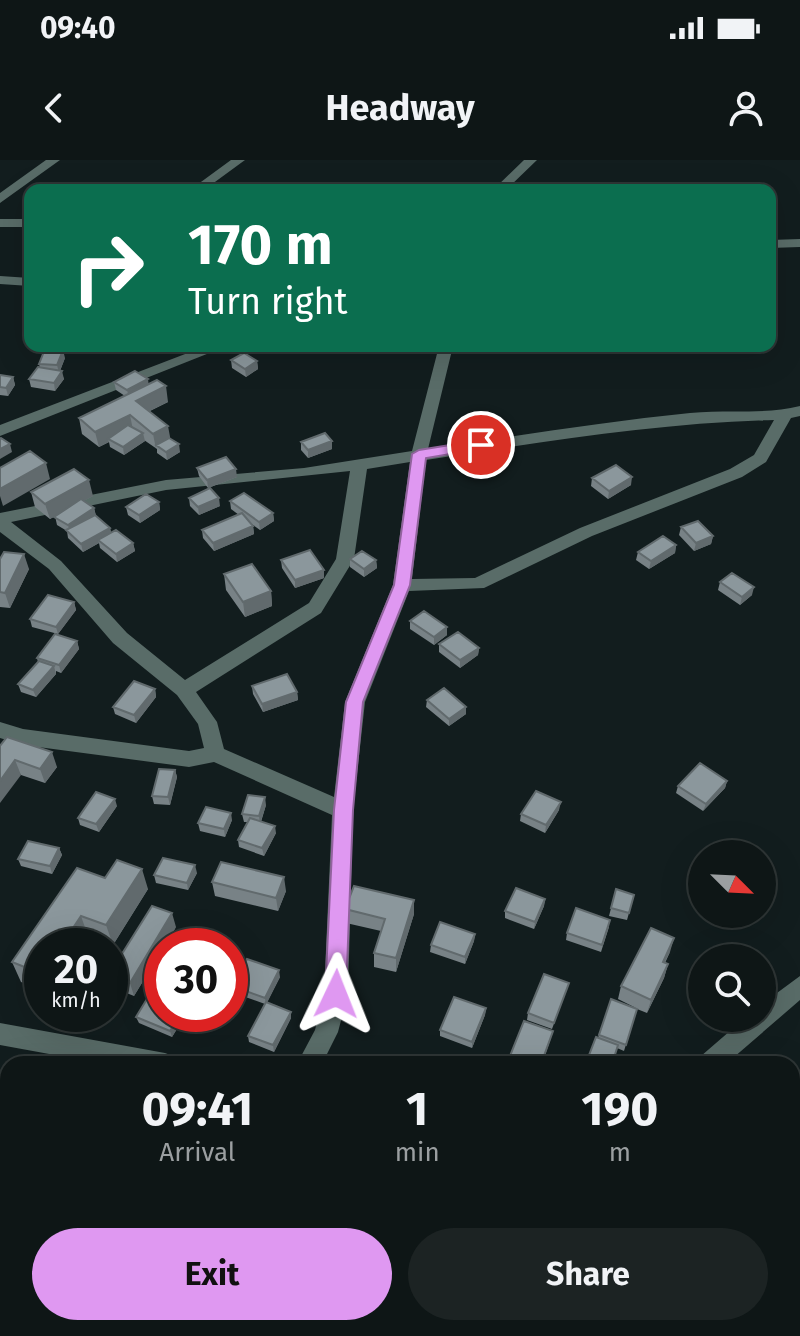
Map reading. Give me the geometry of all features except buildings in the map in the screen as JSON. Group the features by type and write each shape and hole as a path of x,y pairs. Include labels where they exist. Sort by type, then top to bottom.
{"street":[{"path":"0,199 54,160"},
{"path":"205,184 239,160"},
{"path":"505,184 531,160"},
{"path":"0,223 24,223"},
{"path":"776,244 800,243"},
{"path":"0,280 24,282"},
{"path":"313,1056 326,1032 336,994 343,810 355,702 402,585 419,454 444,352"},
{"path":"0,431 174,354"},
{"path":"0,521 166,485 304,473 360,462 698,417 792,413"},
{"path":"402,585 478,584 586,532 736,473 760,458 792,413"},
{"path":"184,690 315,608 345,559 360,462"},
{"path":"0,521 55,565 120,638 184,690 207,722 215,754"},
{"path":"0,730 23,737 189,759 215,754 343,810"},
{"path":"776,1006 800,986"},
{"path":"718,1056 746,1032"},
{"path":"0,1034 121,1056"}],"route":[{"path":"336,994 343,810 355,702 402,585 419,454 481,445"}]}
